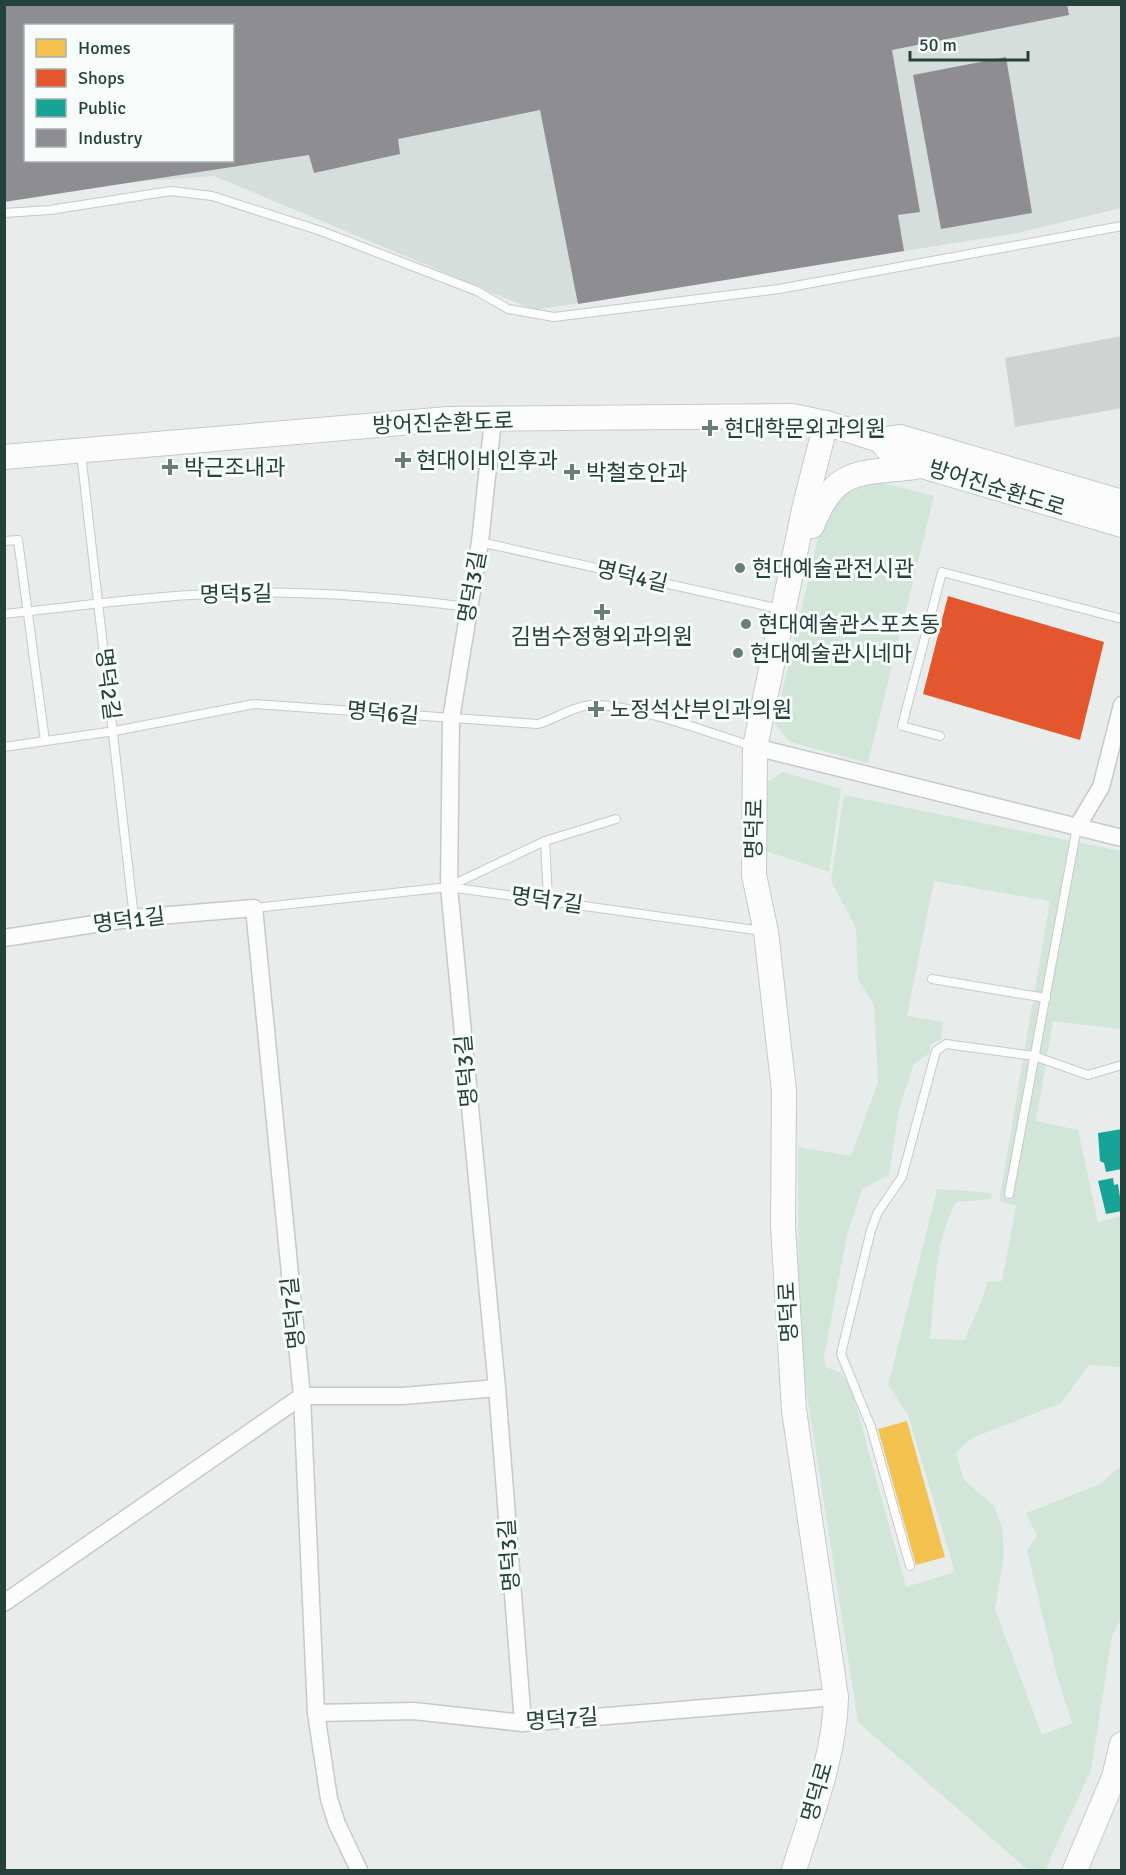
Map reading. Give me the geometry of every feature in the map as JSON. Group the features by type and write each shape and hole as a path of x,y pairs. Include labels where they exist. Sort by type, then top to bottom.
{"street":[{"name":"방어진순환도로","path":"4,457 448,419 792,416 826,423 880,440 900,437 1122,502"},
{"name":"명덕3길","path":"493,420 480,542 451,718 449,886 496,1388 523,1723"},
{"name":"명덕로","path":"794,1870 821,1783 836,1721 836,1697 794,1410 783,1225 784,1091 766,932 754,875 755,747 796,550 826,423"},
{"name":"방어진순환도로","path":"880,440 894,458 1122,525"},
{"path":"796,550 811,529 825,496 840,482 864,473 922,466"},
{"path":"1077,827 1101,787 1122,705"},
{"path":"755,747 1122,838"},
{"name":"명덕1길","path":"4,938 134,918 254,908"},
{"name":"명덕7길","path":"254,908 302,1396 316,1713 414,1711 523,1723 836,1697"},
{"path":"4,1603 302,1396 404,1396 496,1388"},
{"path":"316,1713 329,1799 337,1824 359,1870"},
{"path":"1075,1870 1114,1777 1122,1744"}],"lane":[{"path":"4,213 50,210 171,191 212,196 332,235 477,291 508,309 554,317 779,289 1122,226"},
{"name":"명덕2길","path":"81,450 115,731 134,918"},
{"path":"4,541 18,540 45,741"},
{"name":"명덕4길","path":"480,542 784,610"},
{"path":"940,736 902,726 942,572 1122,619"},
{"name":"명덕5길","path":"4,614 98,602 211,594 316,593 468,607"},
{"name":"명덕6길","path":"4,747 115,731 254,704 538,724 554,720 574,708 590,705 618,706 755,747"},
{"path":"449,886 545,841 616,819"},
{"path":"1009,1194 1077,827"},
{"path":"545,841 548,900"},
{"name":"명덕7길","path":"254,908 449,886 766,932"},
{"path":"932,979 1046,998"},
{"path":"910,1566 872,1427 841,1354 871,1230 878,1212 902,1178 936,1051 946,1044 1034,1056 1088,1075 1122,1065"}],"shaded area":[{"path":"5,5 1121,5 1121,208 1018,233 534,310 214,176 5,191"}],"green space":[{"path":"878,482 934,496 868,763 790,742 775,724 826,503 856,484"},
{"path":"783,772 841,789 829,872 760,849 760,787"},
{"path":"844,795 1121,851 1121,1029 1053,1021 1036,1121 1078,1130 1098,1222 1121,1216 1121,1367 1089,1365 1061,1403 972,1438 956,1453 964,1480 994,1506 1002,1527 1004,1553 995,1609 1042,1735 1072,1723 1057,1676 1027,1550 1037,1536 1026,1513 1100,1484 1121,1466 1121,1619 1112,1636 1091,1770 1045,1870 1028,1870 858,1722 799,1342 798,1147 851,1156 878,1082 874,1004 858,980 856,928 831,880","holes":["934,881 1050,901 999,1201 1016,1206 1002,1281 987,1282 965,1340 930,1339 939,1251 949,1218 956,1202 991,1199 992,1193 937,1189 888,1385 908,1415 955,1572 906,1587 852,1391 841,1373 826,1367 824,1357 847,1235 862,1189 889,1175 899,1109 914,1064 930,1053 930,1045 941,1039 943,1022 907,1016"]}],"building: Homes":[{"path":"907,1421 945,1557 916,1565 878,1429"}],"building: Shops":[{"path":"948,596 1104,642 1080,740 923,694"}],"building: Public":[{"path":"1122,1129 1122,1169 1106,1172 1104,1163 1100,1161 1098,1133"},
{"path":"1113,1178 1114,1185 1118,1184 1122,1211 1106,1214 1098,1181"}],"building: Industry":[{"path":"4,4 1067,4 1069,15 892,50 920,212 898,215 904,251 578,304 540,110 398,139 400,154 314,173 309,155 4,202"},
{"path":"1006,57 1032,213 941,229 913,75"}],"building: Other":[{"path":"1122,336 1122,408 1015,427 1005,358"}],"place":[{"name":"현대학문외과의원","path":"710,428"},
{"name":"현대이비인후과","path":"403,460"},
{"name":"박근조내과","path":"170,467"},
{"name":"박철호안과","path":"572,472"},
{"name":"현대예술관전시관","path":"740,568"},
{"name":"김범수정형외과의원","path":"602,612"},
{"name":"현대예술관스포츠동","path":"746,624"},
{"name":"현대예술관시네마","path":"738,653"},
{"name":"노정석산부인과의원","path":"596,709"}]}
